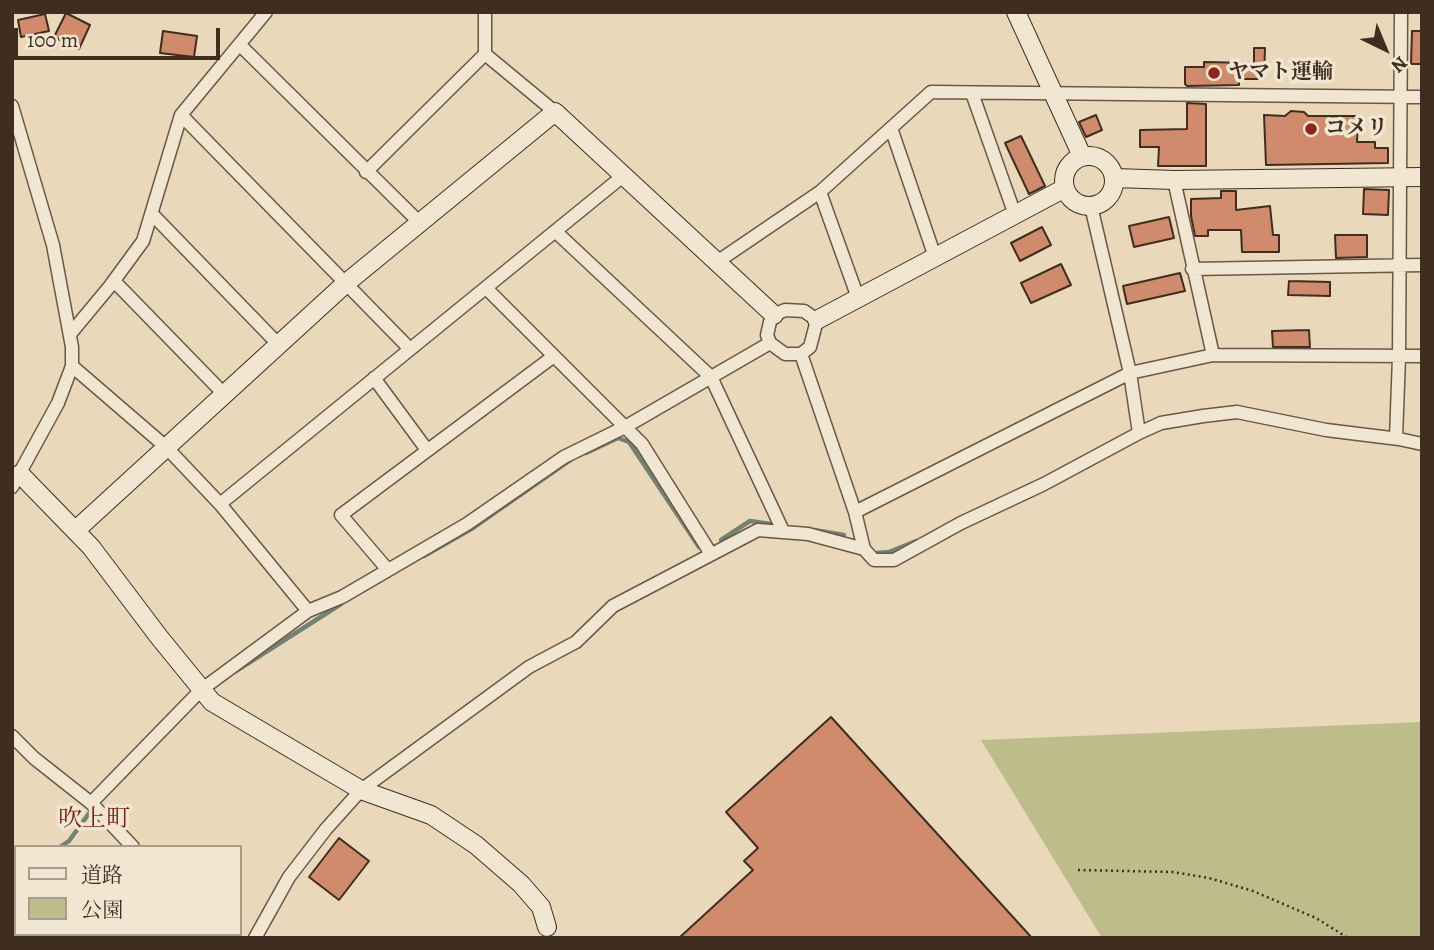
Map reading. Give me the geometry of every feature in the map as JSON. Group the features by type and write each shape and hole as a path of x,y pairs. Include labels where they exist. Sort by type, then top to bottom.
{"street":[{"path":"71,333 114,281 143,240 181,115 266,12"},
{"path":"366,172 485,54 485,12"},
{"path":"1016,12 1082,156"},
{"path":"1395,438 1401,264 1401,12"},
{"path":"240,45 419,222"},
{"path":"485,54 555,112 775,315"},
{"path":"717,262 820,192 931,92 1422,97"},
{"path":"972,93 1015,215"},
{"path":"12,106 53,245 71,333 72,366 58,403 16,481 76,530 212,702 361,790 431,815 476,845 535,899 541,907 547,927"},
{"path":"76,530 345,284 555,112"},
{"path":"181,115 410,349"},
{"path":"891,128 935,257"},
{"path":"1082,156 1097,156 1109,164 1115,178 1112,191 1104,201 1091,206 1080,204 1071,198 1065,188 1064,175 1071,163 1082,156"},
{"path":"220,503 623,176"},
{"path":"1115,178 1174,180 1422,177"},
{"path":"1174,180 1213,355"},
{"path":"817,320 804,311 785,310 775,315 770,322 767,335 770,343 785,354 801,354 810,346 817,320 1065,188"},
{"path":"820,192 858,298"},
{"path":"1091,206 1130,373 1139,433"},
{"path":"152,214 278,344"},
{"path":"555,231 711,377 783,531"},
{"path":"1192,269 1422,265"},
{"path":"114,281 224,394"},
{"path":"486,288 642,444 711,554"},
{"path":"91,803 201,690 308,611 342,597 467,524 564,457 625,427 770,343"},
{"path":"801,354 855,512 864,549 874,561 894,560 961,523 1161,424 1237,412 1326,430 1422,444"},
{"path":"855,512 1130,373 1213,355 1422,356"},
{"path":"388,570 341,514 554,356"},
{"path":"72,366 166,447 220,503 308,611"},
{"path":"374,378 427,450"},
{"path":"255,938 289,877 361,790 529,667 576,642 613,606 758,530 808,534 864,549"},
{"path":"12,736 34,758 91,803 132,845"}],"path":[{"path":"1078,870 1174,872 1209,878 1253,891 1316,918 1348,938"}],"green space":[{"path":"1422,722 1422,938 1102,938 981,740"}],"building":[{"path":"66,13 90,25 79,49 54,37"},
{"path":"45,14 49,31 21,37 18,20"},
{"path":"163,31 197,36 194,57 160,53"},
{"path":"1412,31 1422,31 1422,64 1411,64"},
{"path":"1254,48 1265,48 1264,79 1239,79 1239,85 1185,84 1185,67 1204,67 1204,62 1254,63"},
{"path":"1187,103 1206,104 1206,166 1158,166 1159,147 1140,147 1140,130 1187,129"},
{"name":"コメリ","path":"1291,111 1304,112 1308,116 1358,116 1357,142 1375,142 1375,148 1388,148 1388,163 1266,165 1264,115 1285,116"},
{"path":"1096,115 1102,130 1086,137 1079,122"},
{"path":"1021,136 1045,186 1029,194 1005,143"},
{"path":"1364,189 1389,190 1388,215 1363,214"},
{"path":"1221,191 1236,191 1236,210 1270,206 1273,235 1279,235 1279,252 1242,252 1241,230 1208,230 1208,236 1195,236 1191,199 1221,198"},
{"path":"1169,217 1174,238 1134,247 1129,226"},
{"path":"1042,227 1051,245 1020,261 1011,243"},
{"path":"1335,235 1367,235 1367,257 1336,258"},
{"path":"1061,264 1071,285 1031,303 1021,283"},
{"path":"1180,273 1185,291 1127,304 1123,286"},
{"path":"1289,281 1330,282 1330,296 1288,295"},
{"path":"1309,330 1310,347 1273,347 1272,331"},
{"path":"831,717 1032,938 679,938 753,870 744,861 758,848 726,812"},
{"path":"339,838 369,861 339,900 309,877"}],"waterway":[{"path":"586,453 618,438 629,442 699,547"},
{"path":"424,556 473,528 572,459"},
{"path":"721,540 750,521 778,525"},
{"path":"814,530 844,535"},
{"path":"877,553 889,552 916,541"},
{"path":"236,671 341,604"},
{"path":"63,845 69,841 90,812"}],"place":[{"name":"ヤマト運輸","path":"1214,73"},
{"name":"コメリ","path":"1311,129"}],"district":[{"name":"吹上町","path":"94,820"}]}
